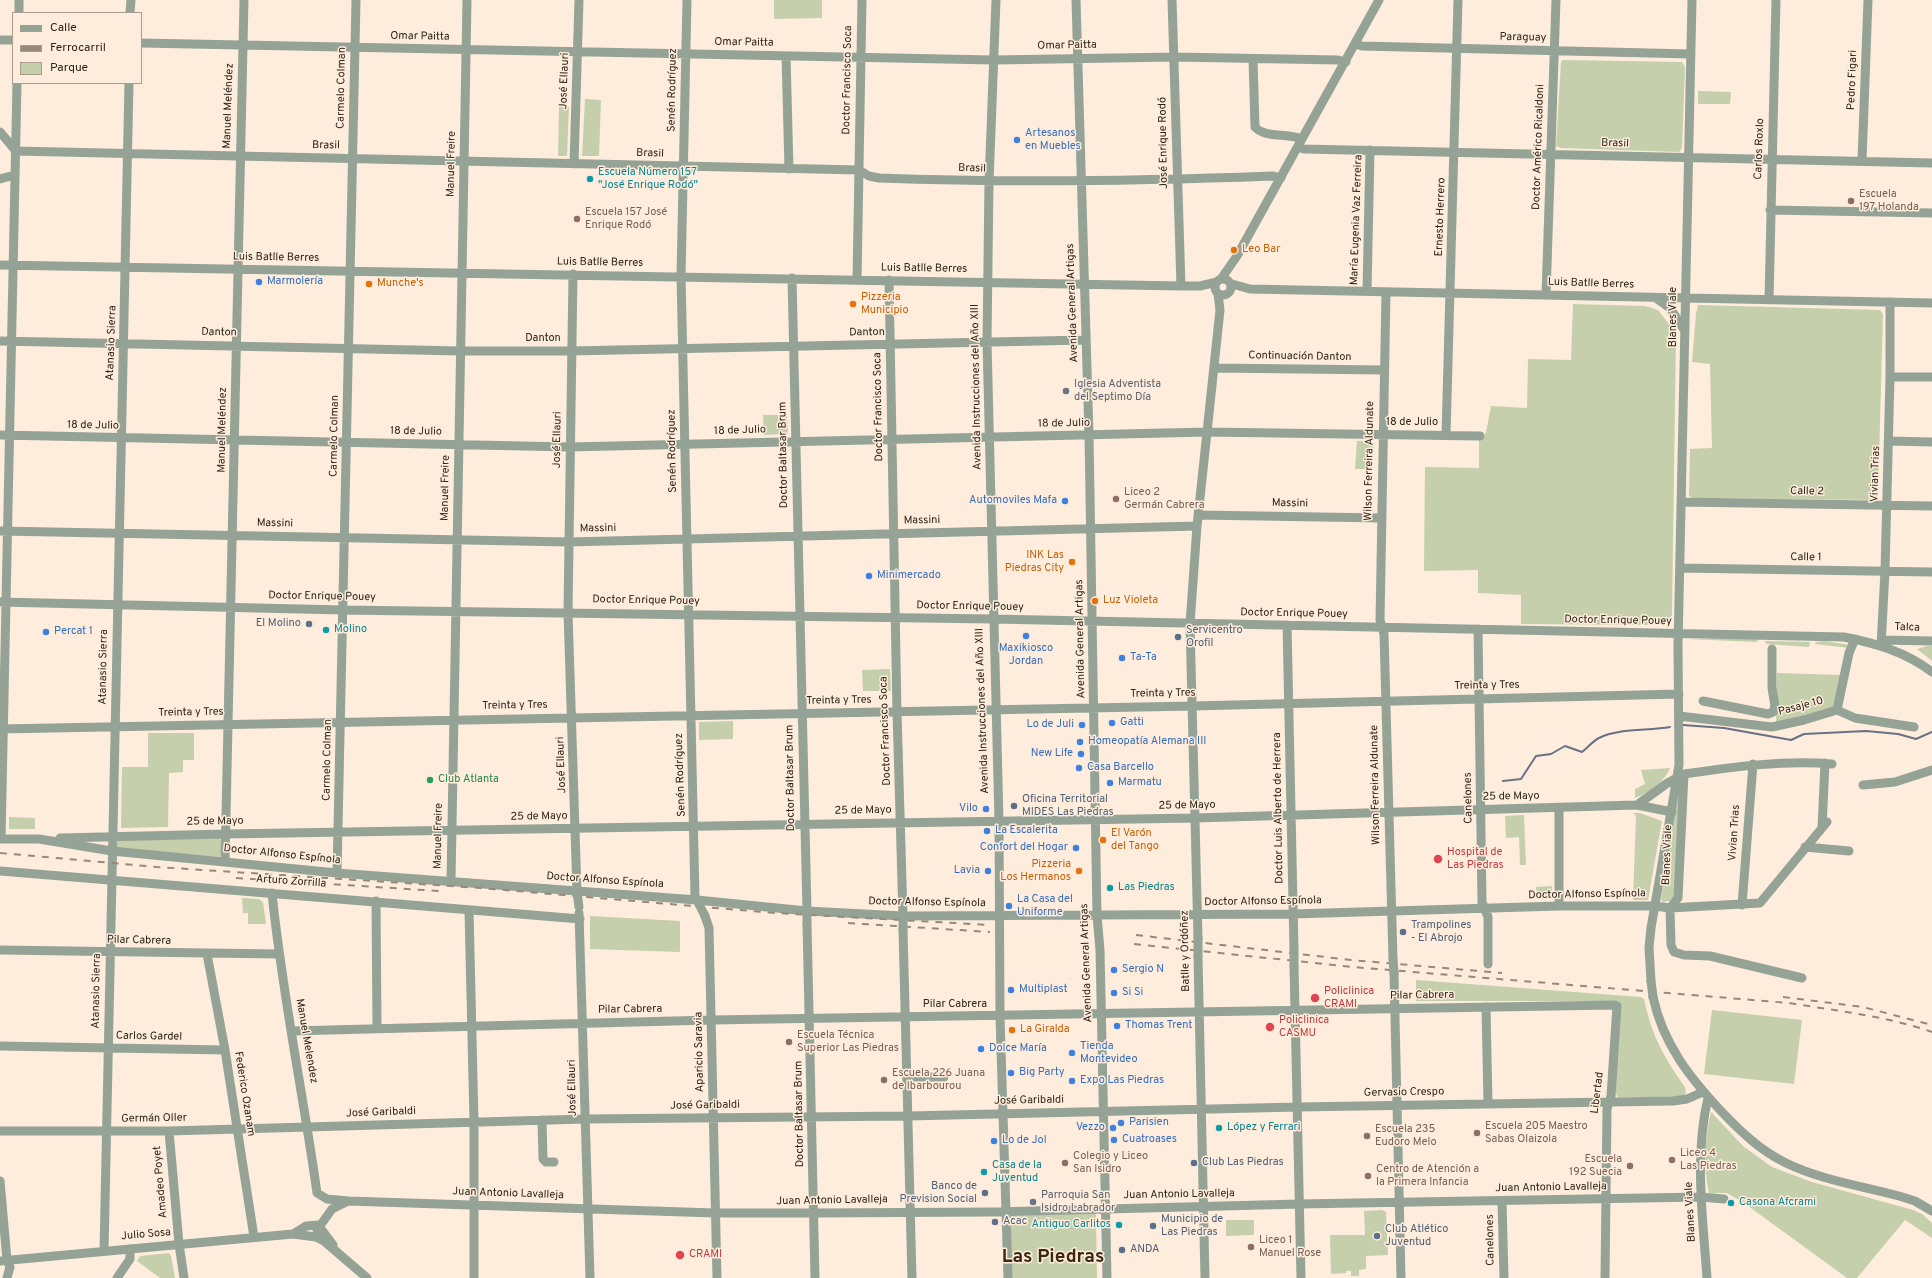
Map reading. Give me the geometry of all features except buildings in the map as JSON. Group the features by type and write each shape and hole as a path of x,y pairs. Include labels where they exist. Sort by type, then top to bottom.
{"street":[{"path":"18,12 19,0"},
{"path":"130,12 131,0"},
{"name":"Manuel Meléndez","path":"225,862 244,0"},
{"name":"Carmelo Colman","path":"337,872 356,0"},
{"name":"Manuel Freire","path":"451,881 467,0"},
{"name":"José Ellauri","path":"574,164 579,0"},
{"name":"Senén Rodríguez","path":"687,0 681,276 690,716 695,896 698,902"},
{"name":"Doctor Francisco Soca","path":"857,280 862,0"},
{"name":"Avenida Instrucciones del Año XIII","path":"996,0 988,182 987,342 992,532 992,619 999,821 1000,1016 1008,1278"},
{"name":"Avenida General Artigas","path":"1076,0 1089,435 1097,820 1097,916 1102,1013 1107,1278"},
{"name":"José Enrique Rodó","path":"1172,0 1181,286"},
{"path":"1222,294 1225,281 1236,256 1346,62 1379,0"},
{"name":"Ernesto Herrero","path":"1446,435 1458,0"},
{"name":"Doctor Américo Ricaldoni","path":"1546,295 1556,0"},
{"name":"Blanes Viale","path":"1692,0 1679,634 1681,775 1678,898 1670,908 1671,945 1674,952 1684,955 1710,956 1802,978"},
{"name":"Carlos Roxlo","path":"1769,300 1771,160 1776,0"},
{"name":"Pedro Figari","path":"1862,161 1868,0"},
{"path":"0,40 12,40"},
{"name":"Omar Paitta","path":"142,43 466,51 994,60 1174,57 1338,60 1346,62"},
{"name":"Paraguay","path":"1356,44 1362,46 1457,50 1690,54"},
{"path":"786,56 788,169"},
{"name":"Brasil","path":"1253,59 1255,127 1263,133 1294,135 1304,149 1932,163"},
{"path":"0,840 5,436 12,341 17,84"},
{"name":"Atanasio Sierra","path":"104,1251 120,438 126,267 129,84"},
{"path":"0,132 16,151"},
{"name":"María Eugenia Vaz Ferreira","path":"1367,291 1370,150"},
{"name":"Brasil","path":"16,151 859,170 869,176 879,178 988,182 1177,180 1272,176 1281,178"},
{"path":"0,179 15,175"},
{"path":"1770,210 1932,213"},
{"name":"Luis Batlle Berres","path":"0,265 792,278 1085,285 1200,286 1225,281 1250,289"},
{"name":"José Ellauri","path":"573,274 568,612 577,892 580,918 590,1278"},
{"name":"Doctor Baltasar Brum","path":"792,278 815,1278"},
{"name":"Doctor Francisco Soca","path":"889,280 897,712 912,1278"},
{"path":"1222,294 1225,281"},
{"name":"Luis Batlle Berres","path":"1200,286 1222,294 1250,289 1932,303"},
{"name":"Wilson Ferreira Aldunate","path":"1386,292 1382,435 1380,620 1384,634 1401,1278"},
{"name":"Batlle y Ordóñez","path":"1205,1278 1190,624 1198,515 1222,294"},
{"path":"1656,298 1675,314 1686,334"},
{"name":"Vivian Trias","path":"1882,643 1889,441 1890,302"},
{"name":"Danton","path":"0,341 460,351 571,351 683,350 794,346 1086,340"},
{"name":"Continuación Danton","path":"1215,368 1384,370"},
{"path":"1890,377 1932,377"},
{"name":"18 de Julio","path":"5,436 570,447 1207,432 1480,436"},
{"path":"1889,441 1932,442"},
{"name":"Calle 2","path":"1682,502 1932,506"},
{"name":"Massini","path":"1198,515 1381,518"},
{"name":"Massini","path":"4,531 569,542 1197,526"},
{"name":"Calle 1","path":"1680,568 1932,572"},
{"name":"Doctor Enrique Pouey","path":"3,602 117,606 343,610 456,610 896,617 1831,637 1882,643 1912,659 1932,672"},
{"name":"Doctor Luis Alberto de Herrera","path":"1287,625 1301,1278"},
{"name":"Canelones","path":"1478,629 1482,902 1488,917 1488,964"},
{"path":"1837,710 1849,653 1855,639"},
{"name":"Talca","path":"1882,643 1932,641"},
{"path":"1703,701 1768,714 1773,712 1775,706 1772,688 1772,649"},
{"name":"Treinta y Tres","path":"2,729 1193,706 1289,702 1679,694"},
{"name":"Pasaje 10","path":"1679,716 1692,716 1772,727 1804,720 1837,710 1855,718 1914,727"},
{"path":"1637,805 1681,775 1753,764"},
{"name":"Vivian Trias","path":"1742,905 1753,764"},
{"name":"Doctor Alfonso Espínola","path":"0,840 39,839 112,851 337,872 807,911 903,916 999,917 1293,914 1485,910 1559,906 1655,906 1670,908 1742,905 1760,904 1805,847 1825,825 1828,764 1753,764"},
{"path":"1863,785 1895,782 1932,770"},
{"path":"1681,775 1672,812 1649,948 1653,997 1660,1024 1665,1036 1683,1067 1705,1095 1750,1139 1785,1162 1812,1173 1916,1201 1932,1211"},
{"name":"25 de Mayo","path":"39,839 694,825 1195,818 1637,805 1672,812"},
{"path":"1559,808 1559,906"},
{"path":"1805,847 1849,851"},
{"name":"Arturo Zorrilla","path":"0,872 580,918"},
{"name":"Manuel Melendez","path":"272,893 278,954 308,1127 317,1193"},
{"path":"376,901 377,1028"},
{"name":"Aparicio Saravia","path":"698,902 709,928 717,1278"},
{"path":"469,910 473,1025 475,1205 474,1278"},
{"name":"Pilar Cabrera","path":"0,950 278,954"},
{"name":"Federico Ozanam","path":"207,954 225,1050 254,1237"},
{"name":"Pilar Cabrera","path":"292,1031 473,1025 712,1020 1102,1013 1199,1013 1394,1008 1617,1006"},
{"name":"Libertad","path":"1605,1278 1607,1109 1611,1096 1617,1006"},
{"path":"1486,1007 1488,1104"},
{"name":"Carlos Gardel","path":"0,1046 225,1050"},
{"path":"907,1077 944,1076"},
{"name":"Blanes Viale","path":"1705,1095 1702,1122 1701,1197 1707,1278"},
{"name":"Gervasio Crespo","path":"1103,1112 1397,1105 1673,1101 1705,1095"},
{"name":"José Garibaldi","path":"308,1127 585,1119 908,1116 1103,1112"},
{"path":"542,1120 543,1159 546,1162 554,1162"},
{"name":"Germán Oller","path":"0,1131 107,1132 308,1127"},
{"name":"Amadeo Poyet","path":"168,1131 179,1244 184,1278"},
{"path":"0,1181 4,1260 10,1267 7,1278"},
{"name":"Juan Antonio Lavalleja","path":"317,1193 327,1199 348,1201 716,1213 1005,1212 1299,1204 1701,1197 1724,1199"},
{"path":"308,1236 321,1227 332,1210 348,1201"},
{"name":"Canelones","path":"1502,1201 1504,1278"},
{"path":"294,1234 306,1226 316,1225 321,1227 354,1274"},
{"path":"294,1234 308,1236 324,1241 354,1274 367,1278"},
{"name":"Julio Sosa","path":"4,1260 294,1234"},
{"path":"117,1278 130,1259 130,1249"}],"green space":[{"path":"774,0 822,0 822,18 774,19"},
{"path":"1563,60 1682,62 1685,67 1682,148 1679,152 1561,148 1556,146 1561,62"},
{"path":"1698,91 1731,92 1730,104 1698,104"},
{"path":"585,99 601,100 599,156 582,156"},
{"path":"559,107 569,107 567,156 558,156"},
{"path":"1573,304 1645,306 1658,310 1676,333 1672,615 1667,622 1659,625 1521,624 1521,595 1478,593 1478,570 1424,571 1425,467 1479,468 1479,438 1483,438 1486,432 1491,406 1527,408 1528,359 1571,360"},
{"path":"1698,305 1880,310 1883,314 1878,496 1874,500 1693,498 1689,496 1690,449 1712,448 1710,364 1692,362"},
{"path":"763,415 787,415 788,434 764,435"},
{"path":"1357,441 1371,441 1374,443 1372,469 1355,469"},
{"path":"1687,639 1760,639 1756,642"},
{"path":"1764,641 1810,642 1809,647 1767,644"},
{"path":"1824,641 1850,645 1849,648 1815,644 1816,642"},
{"path":"1932,646 1932,661 1917,649"},
{"path":"890,669 891,691 863,691 862,670"},
{"path":"1777,673 1842,675 1835,707 1776,726"},
{"path":"733,721 733,739 699,740 699,722"},
{"path":"148,733 194,733 194,760 183,760 183,772 169,773 168,827 121,828 122,767 148,767"},
{"path":"1670,768 1668,773 1656,786 1635,798 1635,789 1645,784 1641,770"},
{"path":"1680,782 1675,900 1662,902 1661,898"},
{"path":"1633,813 1640,813 1662,821 1648,900 1633,900 1636,816"},
{"path":"1524,815 1526,865 1520,865 1519,837 1506,838 1505,816"},
{"path":"9,817 35,818 35,829 9,829"},
{"path":"219,838 222,841 221,855 219,857 116,848 118,840"},
{"path":"1552,886 1552,899 1537,899 1536,887"},
{"path":"242,898 259,899 263,902 266,924 248,924 248,913 243,913"},
{"path":"590,916 680,921 680,952 590,949"},
{"path":"1416,980 1641,997 1644,999 1659,1045 1685,1087 1686,1093 1683,1097 1618,1097 1615,1093 1616,1001 1416,1001"},
{"path":"1712,1010 1802,1020 1794,1084 1704,1074"},
{"path":"1711,1112 1743,1146 1772,1167 1812,1182 1913,1210 1922,1214 1932,1223 1932,1238 1905,1220 1857,1278 1847,1278 1744,1203 1727,1193 1709,1193 1705,1163 1707,1132"},
{"path":"1382,1210 1386,1212 1388,1255 1366,1256 1366,1269 1359,1270 1359,1276 1351,1276 1351,1271 1346,1271 1346,1273 1331,1274 1330,1235 1365,1235 1364,1211"},
{"path":"1096,1213 1097,1278 1010,1278 1008,1216"},
{"path":"1226,1220 1254,1220 1254,1235 1226,1236"},
{"path":"169,1253 171,1256 175,1278 160,1278 137,1261 140,1256"}],"waterway":[{"path":"1683,725 1724,728 1791,740 1804,734 1866,731 1898,734 1916,739 1932,732"},
{"path":"1503,781 1521,779 1536,756 1551,754 1565,746 1582,752 1597,739 1607,735 1624,731 1670,727"}],"railway":[{"path":"0,853 157,867 481,888 775,913 990,925"},
{"path":"236,878 439,891"},
{"path":"848,923 990,932"},
{"path":"1136,935 1351,960 1502,973"},
{"path":"1134,944 1353,967 1789,1003 1879,1018 1915,1026 1932,1032"},
{"path":"1783,997 1863,1007 1932,1025"}],"place":[{"name":"Artesanos en Muebles","path":"1017,140"},
{"name":"Escuela Número 157 \"José Enrique Rodó\"","path":"590,179"},
{"name":"Escuela 197 Holanda","path":"1851,201"},
{"name":"Escuela 157 José Enrique Rodó","path":"577,219"},
{"name":"Leo Bar","path":"1234,250"},
{"name":"Marmolería","path":"259,282"},
{"name":"Munche's","path":"369,284"},
{"name":"Pizzeria Municipio","path":"853,304"},
{"name":"Iglesia Adventista del Septimo Día","path":"1066,391"},
{"name":"Liceo 2 Germán Cabrera","path":"1116,499"},
{"name":"Automoviles Mafa","path":"1065,501"},
{"name":"INK Las Piedras City","path":"1072,562"},
{"name":"Minimercado","path":"869,576"},
{"name":"Luz Violeta","path":"1095,601"},
{"name":"El Molino","path":"309,624"},
{"name":"Molino","path":"326,630"},
{"name":"Percat 1","path":"46,632"},
{"name":"Maxikiosco Jordan","path":"1026,636"},
{"name":"Servicentro Orofil","path":"1178,637"},
{"name":"Ta-Ta","path":"1122,658"},
{"name":"Gatti","path":"1112,723"},
{"name":"Lo de Juli","path":"1082,725"},
{"name":"Homeopatía Alemana III","path":"1080,742"},
{"name":"New Life","path":"1081,754"},
{"name":"Casa Barcello","path":"1079,768"},
{"name":"Club Atlanta","path":"430,780"},
{"name":"Marmatu","path":"1110,783"},
{"name":"Oficina Territorial MIDES Las Piedras","path":"1014,806"},
{"name":"Vilo","path":"986,809"},
{"name":"La Escalerita","path":"987,831"},
{"name":"El Varón del Tango","path":"1103,840"},
{"name":"Confort del Hogar","path":"1076,848"},
{"name":"Hospital de Las Piedras","path":"1438,859"},
{"name":"Lavia","path":"988,871"},
{"name":"Pizzeria Los Hermanos","path":"1079,871"},
{"name":"Las Piedras","path":"1110,888"},
{"name":"La Casa del Uniforme","path":"1009,906"},
{"name":"Trampolines - El Abrojo","path":"1403,932"},
{"name":"Sergio N","path":"1114,970"},
{"name":"Multiplast","path":"1011,990"},
{"name":"Si Si","path":"1114,993"},
{"name":"Policlinica CRAMI","path":"1315,998"},
{"name":"Thomas Trent","path":"1117,1026"},
{"name":"Policlinica CASMU","path":"1270,1027"},
{"name":"La Giralda","path":"1012,1030"},
{"name":"Escuela Técnica Superior Las Piedras","path":"789,1042"},
{"name":"Dolce María","path":"981,1049"},
{"name":"Tienda Montevideo","path":"1072,1053"},
{"name":"Big Party","path":"1011,1073"},
{"name":"Escuela 226 Juana de Ibarbourou","path":"884,1080"},
{"name":"Expo Las Piedras","path":"1072,1081"},
{"name":"Parisien","path":"1121,1123"},
{"name":"Vezzo","path":"1113,1128"},
{"name":"López y Ferrari","path":"1219,1128"},
{"name":"Escuela 205 Maestro Sabas Olaizola","path":"1477,1133"},
{"name":"Escuela 235 Eudoro Melo","path":"1367,1136"},
{"name":"Cuatroases","path":"1114,1140"},
{"name":"Lo de Jol","path":"994,1141"},
{"name":"Liceo 4 Las Piedras","path":"1672,1160"},
{"name":"Colegio y Liceo San Isidro","path":"1065,1163"},
{"name":"Club Las Piedras","path":"1194,1163"},
{"name":"Escuela 192 Suecia","path":"1630,1166"},
{"name":"Casa de la Juventud","path":"984,1172"},
{"name":"Centro de Atención a la Primera Infancia","path":"1368,1176"},
{"name":"Banco de Prevision Social","path":"985,1193"},
{"name":"Parroquia San Isidro Labrador","path":"1033,1202"},
{"name":"Casona Afcrami","path":"1731,1203"},
{"name":"Acac","path":"995,1222"},
{"name":"Antiguo Carlitos","path":"1119,1225"},
{"name":"Municipio de Las Piedras","path":"1153,1226"},
{"name":"Club Atlético Juventud","path":"1377,1236"},
{"name":"Liceo 1 Manuel Rose","path":"1251,1247"},
{"name":"ANDA","path":"1122,1250"},
{"name":"CRAMI","path":"680,1255"}],"district":[{"name":"Las Piedras","path":"1053,1258"}]}
